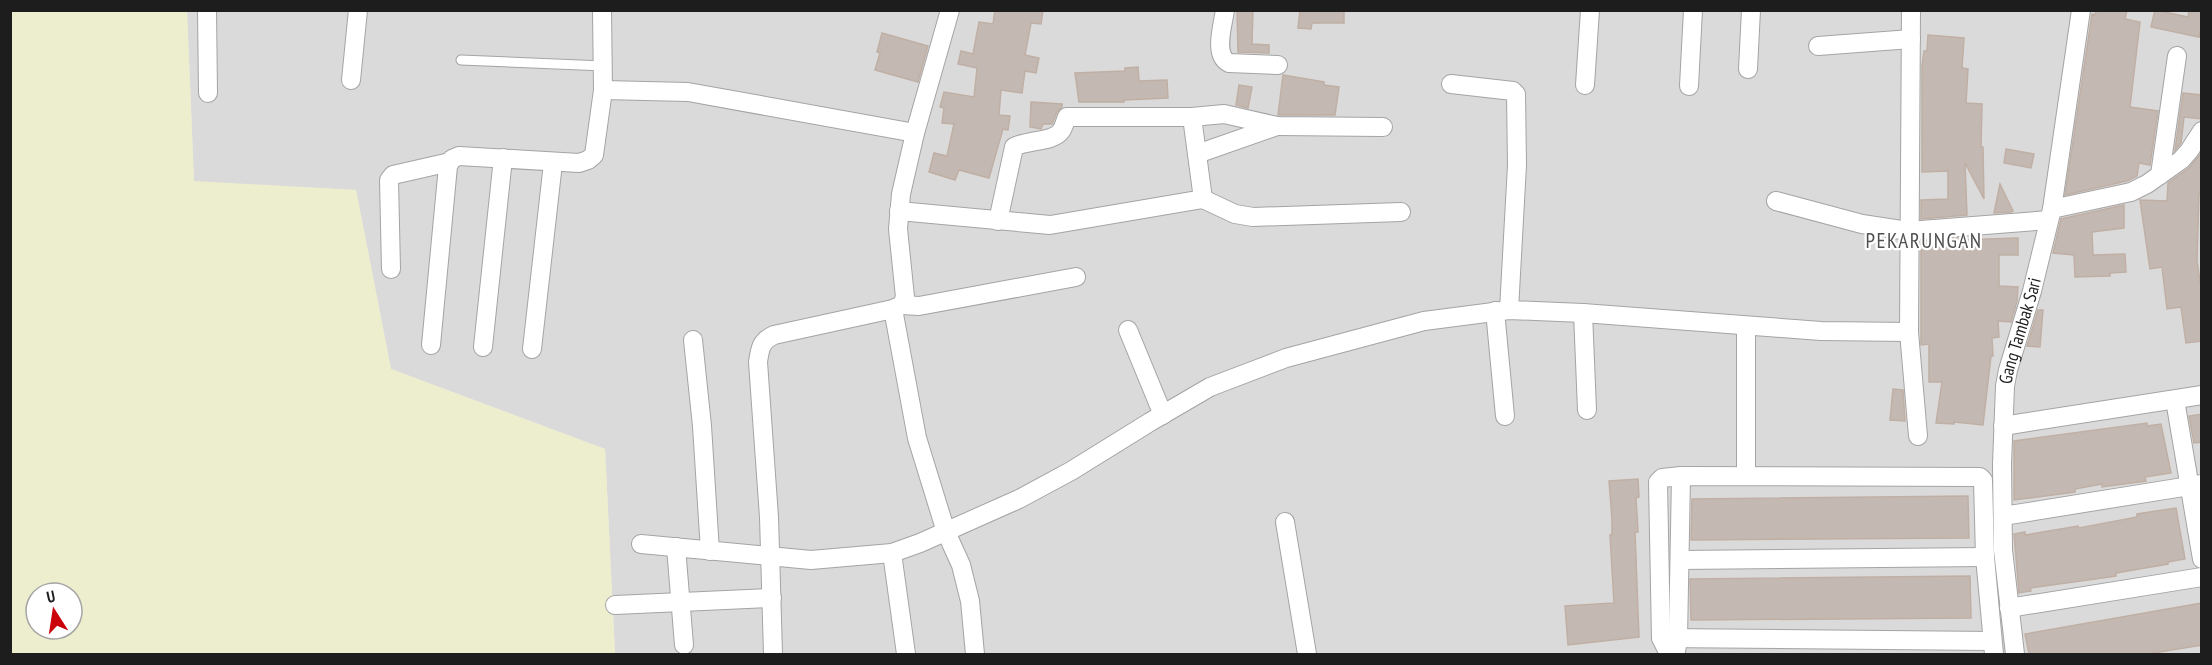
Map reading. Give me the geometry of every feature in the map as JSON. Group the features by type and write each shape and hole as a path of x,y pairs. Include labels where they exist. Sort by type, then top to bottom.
{"street":[{"path":"207,10 208,93"},
{"path":"351,80 358,10"},
{"path":"431,345 450,162 459,156 553,163 584,162 594,155 603,90 602,10"},
{"path":"950,10 915,133 899,211 898,229 905,297 898,307 918,438 946,532 962,565 970,600 975,654"},
{"path":"1225,10 1220,51 1224,60 1229,63 1278,65"},
{"path":"1585,85 1590,10"},
{"path":"1689,86 1693,10"},
{"path":"1748,69 1750,10"},
{"path":"1911,10 1909,332 1918,436"},
{"name":"Gang Tambak Sari","path":"2015,654 2003,550 2002,426 2008,370 2032,291 2050,215 2081,10"},
{"path":"1818,46 1911,39"},
{"path":"2160,175 2177,56"},
{"path":"1451,84 1513,91 1516,94 1517,165 1502,311 1505,416"},
{"path":"603,90 688,92 915,133"},
{"path":"998,220 1014,147 1022,142 1057,135 1067,117 1192,117 1224,114 1277,126 1383,127"},
{"path":"1192,117 1203,199"},
{"path":"1197,154 1277,126"},
{"path":"1776,201 1862,224 1908,231 2050,215 2131,192 2181,160 2202,131"},
{"path":"483,347 503,158"},
{"path":"391,269 387,185 389,180 393,175 450,162"},
{"path":"532,349 553,163"},
{"path":"899,211 1050,225 1203,199 1235,214 1252,217 1401,212"},
{"path":"773,654 771,556 758,362 761,344 766,338 774,335 898,307 919,306 1076,277"},
{"path":"641,544 811,560 892,553 946,532 1019,499 1071,471 1210,387 1286,358 1424,321 1502,311 1583,313 1841,332 1909,332"},
{"path":"1583,313 1587,410"},
{"path":"1746,326 1746,475"},
{"path":"1128,330 1162,415"},
{"path":"693,340 702,426 710,550"},
{"path":"2002,426 2202,395"},
{"path":"2175,400 2196,485 2202,559"},
{"path":"1746,475 1980,477 1983,480 1985,557 1993,648 1671,646 1658,482 1662,478 1746,475"},
{"path":"1671,646 1680,560 1681,476"},
{"path":"2003,516 2196,485"},
{"path":"1285,522 1307,654"},
{"path":"675,548 684,645"},
{"path":"892,553 906,654"},
{"path":"1680,560 1985,557"},
{"path":"2009,608 2202,577"},
{"path":"615,605 772,598"}],"lane":[{"path":"461,60 603,66"}],"shaded area":[{"path":"187,11 2201,11 2201,654 615,654 605,449 391,369 356,190 194,182"}],"green space":[{"path":"10,11 187,11 194,181 356,190 391,369 605,449 615,654 11,654"}],"building":[{"path":"995,10 1043,10 1041,24 1031,23 1025,55 1039,58 1036,73 1025,71 1022,93 1001,90 999,115 1010,116 1008,130 1003,129 989,178 959,170 955,180 929,172 934,153 947,156 954,124 942,123 944,108 940,107 944,92 974,97 977,68 958,64 961,51 973,54 979,22 993,24"},
{"path":"1237,10 1253,10 1252,44 1269,45 1269,53 1238,52"},
{"path":"1300,10 1344,10 1344,23 1312,23 1311,29 1298,28"},
{"path":"2096,10 2127,10 2125,19 2140,22 2130,107 2158,111 2150,165 2139,163 2137,176 2127,181 2065,195 2092,14 2095,15"},
{"path":"2155,10 2188,17 2189,10 2202,10 2199,37 2151,27"},
{"path":"882,33 928,46 918,82 875,70"},
{"path":"1928,35 1964,38 1962,68 1968,69 1966,103 1982,104 1981,147 1983,147 1984,199 1965,163 1967,215 1921,219 1921,200 1948,199 1948,171 1922,172 1922,66 1924,51 1927,51"},
{"path":"1138,67 1139,81 1167,80 1168,98 1124,100 1124,102 1079,102 1075,73 1125,71 1125,68"},
{"path":"1283,75 1339,87 1335,115 1278,115"},
{"path":"1239,85 1252,87 1248,108 1236,105"},
{"path":"2183,93 2202,95 2202,119 2184,117 2181,143 2175,150"},
{"path":"1031,102 1062,104 1062,107 1052,124 1043,124 1041,129 1030,127"},
{"path":"2006,149 2034,154 2031,168 2004,163"},
{"path":"2202,152 2202,194 2199,194 2197,261 2202,294 2202,341 2186,343 2181,307 2167,309 2162,267 2150,269 2140,200 2167,201 2168,183 2189,168"},
{"path":"2000,184 2013,211 2011,212 1994,213"},
{"path":"2124,205 2124,228 2092,232 2093,255 2125,254 2126,272 2110,273 2110,276 2075,277 2074,255 2053,253 2061,219"},
{"path":"1960,238 1956,240 2018,238 2018,255 1999,255 1999,286 2018,287 2017,301 2011,322 1998,321 1999,337 1992,338 1993,356 1991,356 1983,425 1936,423 1942,382 1929,382 1929,344 1921,345 1921,241"},
{"path":"2038,310 2043,310 2040,347 2027,346"},
{"path":"1893,389 1903,390 1905,421 1890,420"},
{"path":"2202,414 2202,442 2194,443 2189,416"},
{"path":"2147,423 2147,426 2161,424 2171,473 2145,477 2146,481 2102,487 2102,484 2075,489 2075,492 2014,500 2014,441"},
{"path":"1638,479 1639,497 1636,498 1638,532 1635,532 1639,637 1568,645 1565,606 1614,603 1609,481"},
{"path":"1968,496 1969,538 1691,540 1692,499"},
{"path":"2176,508 2185,559 2116,573 2116,576 2030,588 2031,591 2019,593 2014,534 2025,532 2025,535 2078,526 2079,528 2137,517 2137,514"},
{"path":"1970,576 1971,618 1691,620 1690,579"},
{"path":"2202,603 2202,645 2147,654 2029,654 2025,634"}],"district":[{"name":"PEKARUNGAN","path":"1924,241"}]}
